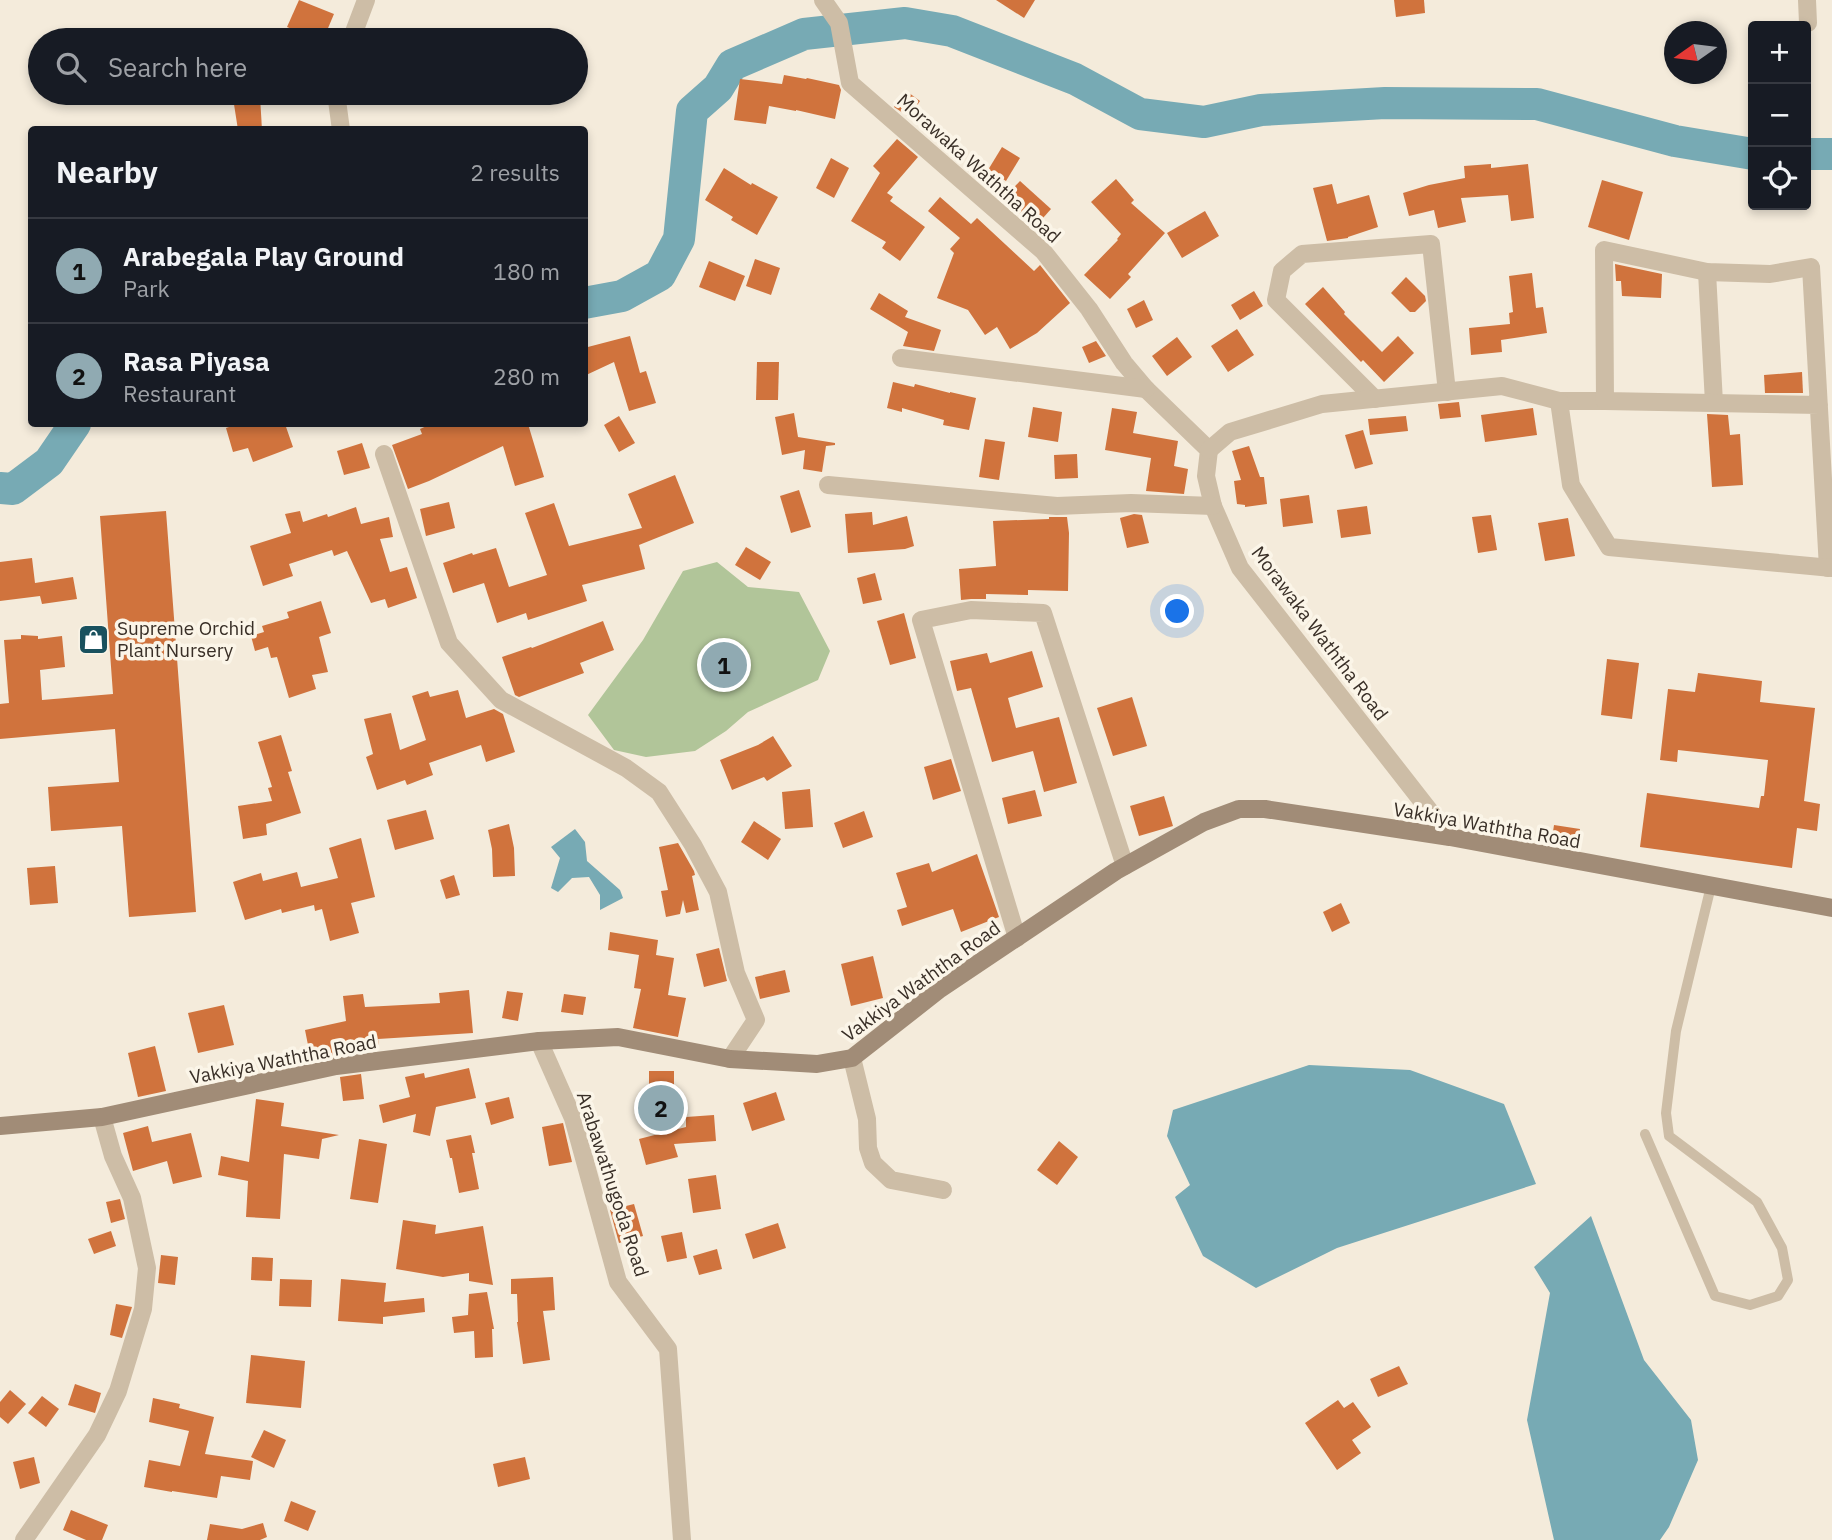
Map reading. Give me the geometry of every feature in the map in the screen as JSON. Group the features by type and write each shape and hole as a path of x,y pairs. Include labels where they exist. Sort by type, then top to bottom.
{"street":[{"path":"356,28 366,0"},
{"name":"Morawaka Waththa Road","path":"823,0 840,32 850,83 1043,251 1089,309 1124,363 1146,389 1209,450 1206,476 1213,506 1240,568 1450,837"},
{"path":"1807,0 1808,21"},
{"path":"338,105 340,126"},
{"path":"1375,399 1276,300 1282,271 1302,254 1431,244 1447,392"},
{"path":"1559,401 1571,485 1609,547 1830,568 1811,267 1770,274 1707,272 1604,250 1605,401"},
{"path":"1707,272 1714,403"},
{"path":"901,358 1146,389"},
{"path":"1209,450 1230,432 1322,404 1502,386 1559,401 1819,405"},
{"path":"384,454 449,643 501,700 626,768 659,792 693,845 718,892 736,973 756,1020 730,1059"},
{"path":"828,485 1057,506 1131,503 1213,506"},
{"path":"1017,938 921,620 971,610 1043,613 1125,866"},
{"name":"Vakkiya Waththa Road","path":"0,1126 102,1117 336,1066 539,1041 618,1037 730,1059 817,1064 852,1058 940,989 1125,866 1204,822 1239,809 1265,810 1450,837 1832,908"},
{"name":"Arabawathugoda Road","path":"539,1041 573,1118 618,1282 668,1349 682,1540"},
{"path":"852,1058 867,1119 868,1148 873,1163 891,1180 943,1190"},
{"path":"24,1540 97,1435 118,1391 143,1309 148,1268 132,1198 113,1156 102,1117"}],"lane":[{"path":"1645,1134 1715,1296 1750,1305 1779,1297 1788,1280 1782,1248 1757,1202 1668,1136 1666,1113 1676,1031 1711,886"}],"green space":[{"path":"717,562 748,587 799,592 830,651 818,680 748,712 726,731 695,751 646,757 614,750 588,715 643,640 683,571"}],"water":[{"path":"575,829 585,842 587,861 620,890 623,898 600,910 600,895 589,877 572,878 558,892 551,888 560,858 551,847"},
{"path":"1309,1065 1410,1070 1504,1104 1536,1184 1337,1248 1256,1288 1203,1256 1175,1197 1190,1185 1167,1136 1173,1110"},
{"path":"1591,1216 1644,1360 1691,1420 1698,1460 1669,1527 1660,1540 1554,1540 1527,1420 1550,1293 1534,1267"}],"building":[{"path":"299,0 334,14 328,28 287,27"},
{"path":"996,0 1035,0 1024,18"},
{"path":"1394,0 1424,0 1425,13 1396,17"},
{"path":"784,75 839,85 841,90 835,119 769,106 766,124 734,120 740,79 782,84"},
{"path":"905,90 920,101 909,117 894,107"},
{"path":"234,105 261,105 262,126 237,126"},
{"path":"897,139 918,157 887,193 893,197 890,201 925,227 900,261 882,248 886,242 851,221 880,173 873,166"},
{"path":"1002,147 1020,158 1006,181 988,170"},
{"path":"831,158 849,168 834,198 816,188"},
{"path":"1491,164 1491,168 1528,164 1534,218 1511,221 1508,195 1461,198 1466,222 1438,228 1434,210 1409,216 1403,193 1465,178 1464,166"},
{"path":"724,168 751,185 752,183 778,197 757,235 705,200"},
{"path":"1116,179 1134,200 1131,203 1165,233 1128,274 1131,277 1110,299 1084,275 1121,234 1091,202"},
{"path":"1602,180 1643,192 1629,240 1588,227"},
{"path":"1020,181 1051,209 1035,227 1002,200"},
{"path":"1332,184 1337,204 1369,195 1378,227 1348,238 1327,241 1313,188"},
{"path":"940,197 971,224 977,218 1034,271 1040,265 1070,303 1037,333 1010,349 997,327 985,335 968,310 937,298 954,253 950,249 960,238 928,211"},
{"path":"1205,211 1219,236 1182,258 1167,233"},
{"path":"755,259 780,268 771,295 746,286"},
{"path":"709,261 745,276 735,301 699,287"},
{"path":"1615,264 1662,274 1661,298 1622,296 1621,281 1616,281"},
{"path":"1532,273 1536,308 1543,307 1547,333 1501,340 1502,352 1471,355 1469,328 1510,324 1509,313 1513,312 1509,276"},
{"path":"1406,277 1425,296 1426,301 1415,312 1410,312 1391,293"},
{"path":"1323,287 1344,314 1382,352 1398,336 1414,353 1384,382 1305,304"},
{"path":"1254,291 1263,306 1240,320 1231,305"},
{"path":"879,293 908,311 905,317 941,330 934,351 903,346 908,332 870,309"},
{"path":"1144,300 1153,320 1136,328 1127,309"},
{"path":"1237,329 1254,355 1228,372 1211,346"},
{"path":"630,336 640,373 646,371 656,403 629,411 614,362 588,374 588,347"},
{"path":"1177,337 1192,357 1167,376 1152,356"},
{"path":"1096,341 1106,356 1089,363 1082,347"},
{"path":"757,362 779,362 778,400 756,400"},
{"path":"1802,372 1803,393 1765,393 1764,375"},
{"path":"893,382 914,387 915,384 976,398 969,430 943,425 944,420 902,408 902,412 887,408"},
{"path":"1459,402 1461,417 1440,419 1438,404"},
{"path":"1033,407 1062,412 1058,442 1028,437"},
{"path":"1112,408 1137,412 1133,433 1178,441 1174,466 1188,469 1184,494 1146,491 1151,458 1105,450"},
{"path":"1533,408 1537,435 1485,442 1481,415"},
{"path":"794,413 798,437 835,443 826,446 822,472 803,469 805,450 782,455 775,417"},
{"path":"1707,414 1728,415 1730,435 1740,434 1743,485 1712,487"},
{"path":"619,416 635,443 619,452 604,425"},
{"path":"1406,416 1408,431 1370,435 1368,419"},
{"path":"286,427 293,447 253,462 248,448 233,452 226,428"},
{"path":"529,427 544,477 515,486 503,446 408,489 392,445 422,434 420,429"},
{"path":"1363,430 1373,464 1355,469 1345,435"},
{"path":"985,439 1005,442 999,480 979,477"},
{"path":"362,443 370,468 344,475 337,451"},
{"path":"1249,446 1260,477 1264,477 1267,504 1245,507 1237,504 1234,481 1241,480 1232,451"},
{"path":"1077,454 1078,478 1055,479 1054,455"},
{"path":"675,475 694,523 639,545 645,569 582,585 587,601 528,620 526,613 497,623 484,583 453,593 443,563 496,548 509,587 547,575 525,513 554,503 569,546 642,528 628,494"},
{"path":"799,490 811,527 791,533 780,496"},
{"path":"1309,495 1313,523 1283,527 1280,499"},
{"path":"449,502 455,528 426,536 420,509"},
{"path":"1367,506 1371,534 1341,538 1337,510"},
{"path":"356,507 361,524 389,517 393,537 380,539 390,572 407,567 417,598 388,608 385,599 371,603 347,551 334,556 332,550 289,564 293,576 263,586 250,546 291,533 285,514 300,511 303,522"},
{"path":"166,511 196,912 129,917 122,826 51,831 48,787 119,782 115,729 0,739 0,704 9,703 4,640 21,639 21,635 38,636 38,639 62,636 65,667 40,670 42,700 113,694 100,516"},
{"path":"872,512 873,525 907,516 914,546 848,553 845,514"},
{"path":"1142,515 1149,543 1127,548 1120,518"},
{"path":"1491,515 1497,550 1478,553 1472,517"},
{"path":"1067,517 1068,591 1028,590 1028,595 986,594 986,599 961,600 959,569 996,566 993,521"},
{"path":"1568,518 1575,556 1545,561 1538,523"},
{"path":"746,547 771,562 760,580 735,565"},
{"path":"32,558 35,583 73,577 77,599 42,604 40,596 0,601 0,562"},
{"path":"875,573 882,600 863,604 857,578"},
{"path":"321,601 331,633 319,637 328,672 312,675 316,689 289,698 277,657 271,658 268,647 255,651 251,636 264,632 262,626 289,618 287,612"},
{"path":"904,613 916,658 890,665 877,621"},
{"path":"603,621 614,650 580,663 584,673 519,697 515,695 502,657"},
{"path":"1032,651 1043,687 1008,698 1016,728 1059,717 1077,783 1044,792 1033,751 992,762 971,688 957,691 950,661 987,653 990,663"},
{"path":"1607,659 1639,663 1632,719 1601,715"},
{"path":"1698,673 1762,681 1760,702 1815,708 1804,801 1820,804 1817,831 1797,828 1792,868 1640,847 1647,793 1759,808 1761,796 1764,796 1768,760 1678,750 1677,762 1660,760 1668,689 1695,692"},
{"path":"458,690 466,718 494,709 503,714 515,752 486,762 481,745 429,763 433,775 407,785 405,780 377,790 366,757 373,754 364,719 391,713 400,750 426,740 412,696 428,691 430,697"},
{"path":"1132,697 1147,746 1113,756 1097,708"},
{"path":"281,735 292,771 288,772 301,813 266,824 267,835 243,839 238,806 272,801 268,788 272,787 258,742"},
{"path":"773,736 792,766 767,781 764,777 732,790 720,760"},
{"path":"951,759 961,791 933,800 924,767"},
{"path":"810,789 813,827 785,829 782,792"},
{"path":"1035,790 1042,816 1008,824 1002,798"},
{"path":"1164,796 1173,826 1139,836 1130,806"},
{"path":"426,810 434,839 395,850 387,820"},
{"path":"864,811 873,837 843,848 834,823"},
{"path":"754,821 781,839 768,860 741,842"},
{"path":"509,824 514,848 515,876 493,877 488,830"},
{"path":"1554,825 1580,829 1578,842 1552,838"},
{"path":"361,838 375,897 351,903 359,933 330,941 322,909 315,911 314,905 282,913 281,909 245,920 233,882 261,873 263,881 297,872 301,887 338,878 329,848"},
{"path":"678,843 694,871 695,875 692,876 699,910 686,913 683,900 680,914 666,917 661,891 668,890 659,847"},
{"path":"977,854 999,917 961,932 953,909 902,926 897,910 907,907 896,873 929,863 932,872"},
{"path":"55,866 58,903 30,905 27,868"},
{"path":"454,875 460,895 446,899 440,880"},
{"path":"1341,903 1350,923 1332,932 1323,912"},
{"path":"610,932 658,940 656,955 674,958 668,995 686,998 678,1037 633,1028 641,989 634,988 639,955 608,950"},
{"path":"719,948 727,981 704,987 696,954"},
{"path":"873,956 883,998 851,1006 841,964"},
{"path":"785,970 790,992 760,999 755,977"},
{"path":"469,990 473,1033 378,1039 379,1046 311,1060 305,1030 346,1021 343,996 363,994 365,1007 440,1003 439,993"},
{"path":"507,991 523,993 518,1021 502,1018"},
{"path":"564,994 586,997 583,1015 561,1012"},
{"path":"224,1005 234,1045 198,1053 188,1013"},
{"path":"155,1046 166,1091 138,1097 128,1053"},
{"path":"469,1068 476,1098 436,1107 430,1136 413,1132 416,1114 383,1123 379,1105 410,1097 405,1077 424,1073 425,1078"},
{"path":"649,1071 674,1071 674,1100 649,1100"},
{"path":"361,1074 364,1099 343,1101 340,1077"},
{"path":"776,1092 785,1120 752,1131 743,1103"},
{"path":"509,1097 514,1118 491,1125 485,1103"},
{"path":"256,1099 284,1103 281,1126 339,1135 322,1139 319,1159 284,1154 280,1219 246,1217 248,1181 218,1175 221,1156 249,1162"},
{"path":"714,1115 716,1141 674,1144 678,1157 646,1165 639,1139 686,1127 686,1117"},
{"path":"563,1123 572,1162 549,1166 542,1127"},
{"path":"148,1126 152,1142 191,1133 202,1177 173,1184 167,1161 133,1171 123,1133"},
{"path":"471,1135 479,1189 459,1193 446,1140"},
{"path":"359,1139 387,1144 378,1203 350,1199"},
{"path":"1059,1141 1078,1157 1057,1185 1037,1170"},
{"path":"716,1175 721,1209 693,1213 688,1179"},
{"path":"120,1199 125,1219 111,1223 106,1202"},
{"path":"634,1204 643,1236 619,1243 610,1210"},
{"path":"403,1220 436,1225 435,1234 483,1226 493,1285 469,1281 469,1273 443,1277 396,1269"},
{"path":"778,1223 786,1248 753,1259 745,1234"},
{"path":"111,1231 116,1246 94,1254 88,1239"},
{"path":"682,1232 687,1258 667,1262 661,1236"},
{"path":"717,1249 722,1269 699,1275 693,1256"},
{"path":"161,1255 178,1257 175,1285 158,1283"},
{"path":"252,1257 273,1258 272,1281 251,1280"},
{"path":"553,1277 555,1310 543,1311 550,1360 523,1364 517,1322 517,1294 511,1294 511,1279"},
{"path":"280,1279 312,1280 311,1307 279,1306"},
{"path":"341,1279 386,1283 384,1302 424,1298 425,1312 383,1317 383,1324 338,1321"},
{"path":"487,1292 494,1329 493,1357 475,1358 474,1331 454,1333 452,1317 468,1315 469,1294"},
{"path":"116,1304 132,1307 122,1338 110,1335"},
{"path":"251,1355 305,1361 301,1408 246,1403"},
{"path":"1399,1366 1408,1384 1378,1397 1370,1379"},
{"path":"75,1384 101,1393 95,1413 68,1405"},
{"path":"10,1390 26,1404 8,1424 0,1417 0,1402"},
{"path":"42,1396 59,1409 46,1427 28,1413"},
{"path":"153,1398 180,1404 179,1408 214,1417 205,1454 253,1461 250,1480 221,1476 217,1498 144,1487 149,1460 180,1466 189,1431 149,1422"},
{"path":"1338,1400 1344,1408 1353,1402 1371,1427 1352,1440 1361,1453 1337,1470 1305,1423"},
{"path":"264,1430 286,1440 274,1468 251,1457"},
{"path":"34,1457 40,1483 20,1489 13,1462"},
{"path":"525,1457 530,1479 498,1487 493,1464"},
{"path":"291,1501 316,1511 308,1531 284,1521"},
{"path":"71,1510 108,1525 102,1540 86,1540 63,1530"},
{"path":"263,1523 267,1537 260,1540 207,1540 210,1524 242,1529"}],"waterway":[{"path":"588,302 622,296 660,275 679,239 692,111 718,88 732,65 804,34 905,23 952,31 1075,79 1140,114 1204,122 1261,110 1385,103 1537,104 1675,141 1748,153"},
{"path":"1811,154 1832,154"},
{"path":"0,488 13,489 49,462 73,427"}],"place":[{"name":"Supreme Orchid Plant Nursery","path":"94,639"},
{"name":"Arabegala Play Ground","path":"724,665"},
{"name":"Rasa Piyasa","path":"661,1108"}]}
